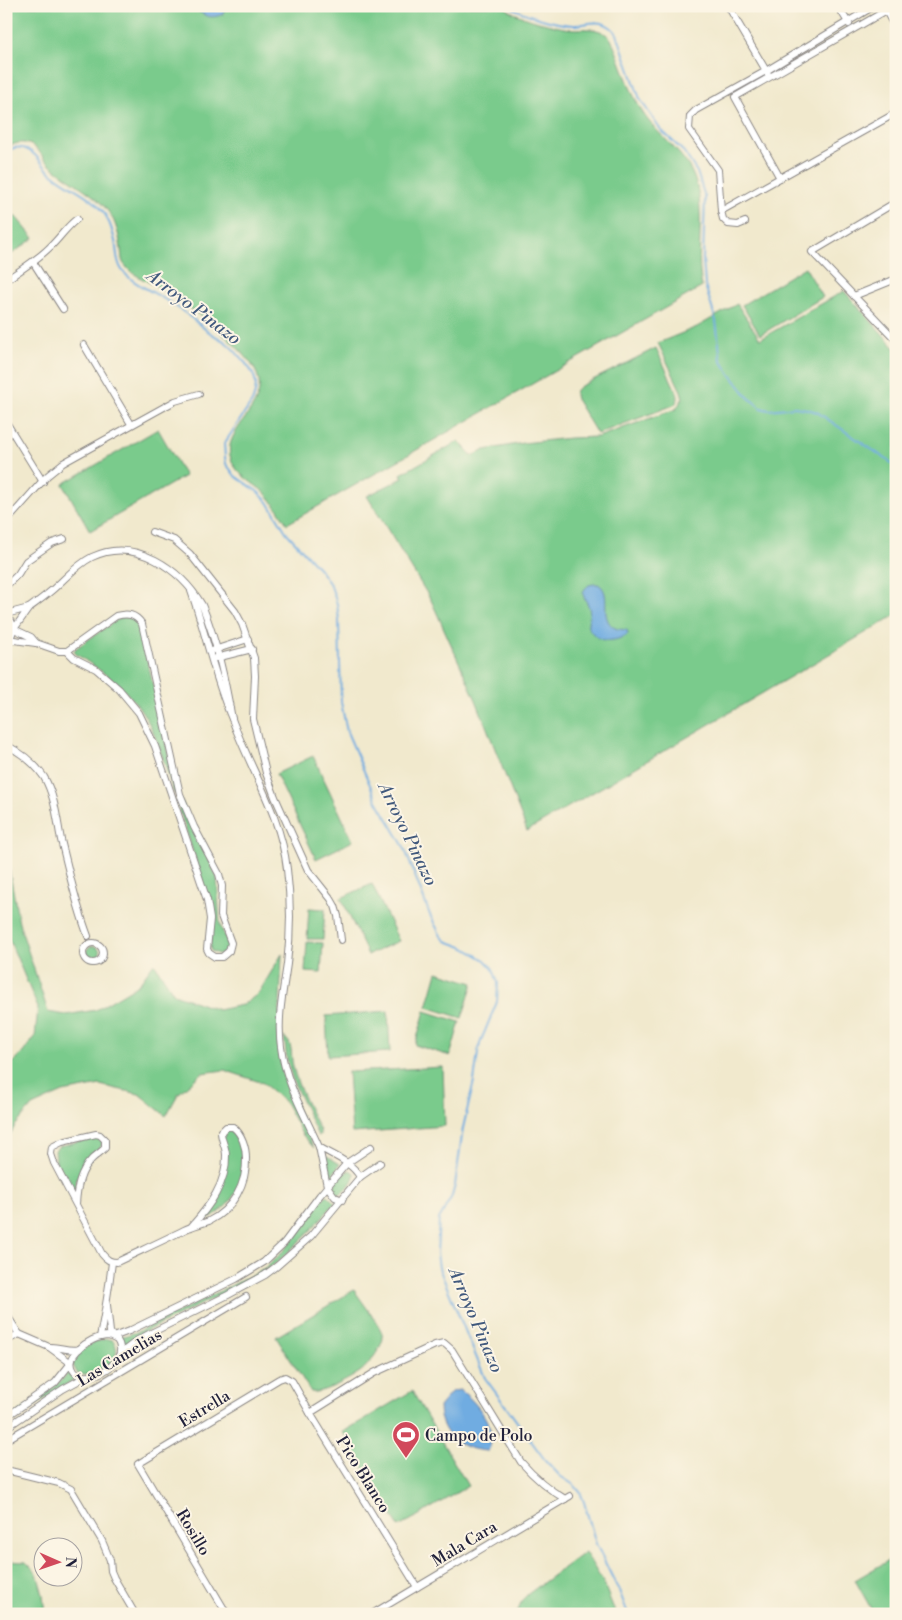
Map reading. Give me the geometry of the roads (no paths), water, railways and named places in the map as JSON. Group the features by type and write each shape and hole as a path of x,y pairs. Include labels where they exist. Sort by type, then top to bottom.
{"street":[{"path":"728,6 771,78"},
{"path":"838,6 852,30"},
{"path":"745,222 738,225 728,224 723,219 718,170 689,129 688,119 696,110 766,71 874,6"},
{"path":"780,178 735,97 894,6"},
{"path":"886,11 896,29"},
{"path":"721,211 896,113"},
{"path":"896,202 812,252 896,340"},
{"path":"6,280 33,262 52,246 68,226 77,219"},
{"path":"33,262 63,309"},
{"path":"854,296 896,279"},
{"path":"84,345 132,424"},
{"path":"6,522 62,464 175,400 199,394"},
{"path":"6,422 43,482"},
{"path":"152,532 174,540 190,554 235,611 248,639 255,666 253,719 266,773 308,870 332,899 338,916 341,940"},
{"path":"6,586 18,574 26,562 52,543 64,539"},
{"path":"6,642 29,608 85,561 98,555 115,552 133,552 158,561 172,570 192,591 202,605 225,702 274,816 285,854 289,884 290,920 280,1014 280,1047 288,1076 319,1147 327,1186 334,1197 342,1200"},
{"path":"29,608 6,616 13,624 14,629 31,637 36,643"},
{"path":"6,642 14,640 36,643 59,651 67,651 116,616 130,614 139,619 145,631 180,794 189,817 216,866 221,880 220,916 231,943 230,951 222,957 215,957 207,949 210,912 155,746 139,712 108,678 74,658 67,651"},
{"path":"214,650 248,639"},
{"path":"216,658 252,649"},
{"path":"6,745 32,763 47,783 53,800 70,879 88,936 101,948 102,954 97,962 90,962 85,959 83,952 88,936"},
{"path":"171,797 180,794"},
{"path":"86,946 96,944"},
{"path":"76,1204 78,1185 83,1171 105,1148 105,1140 96,1134 62,1142 52,1147 52,1154 54,1163 102,1254 107,1260 117,1262 191,1227 208,1221 226,1210 238,1195 244,1176 246,1156 239,1132 233,1127 226,1127 221,1132 226,1156 221,1182 204,1211 191,1227"},
{"path":"319,1147 347,1163 358,1172 360,1177"},
{"path":"6,1417 55,1383 71,1363 73,1356 79,1349 92,1340 106,1336 113,1337 129,1331 236,1279 264,1262 284,1243 347,1163 371,1147"},
{"path":"6,1428 63,1389 85,1377 100,1373 114,1363 120,1353 143,1337 265,1275 311,1236 360,1177 380,1163"},
{"path":"112,1262 107,1305 110,1332 120,1344 120,1353"},
{"name":"Las Camelias","path":"6,1440 246,1297"},
{"path":"100,1338 103,1316 107,1305"},
{"path":"6,1314 19,1334 49,1348 71,1363 76,1374 85,1377"},
{"path":"6,1341 19,1334"},
{"name":"Mala Cara","path":"310,1413 374,1373 435,1345 444,1343 452,1350 521,1462 532,1475 567,1498 372,1614"},
{"path":"49,1348 56,1346 73,1350 79,1349"},
{"name":"Pico Blanco","path":"285,1377 292,1381 418,1587"},
{"name":"Estrella","path":"138,1464 285,1377"},
{"name":"Rosillo","path":"138,1464 228,1614"},
{"path":"6,1470 60,1483 71,1489 102,1541 110,1560 114,1578 135,1614"}],"water":[{"path":"193,6 226,7 223,14 210,17 203,15"},
{"path":"598,584 603,588 605,593 606,612 610,624 616,629 627,630 628,634 624,637 614,640 603,640 594,635 589,629 590,610 583,594 585,588"},
{"path":"460,1390 467,1395 485,1417 491,1434 491,1443 488,1451 469,1448 461,1444 454,1440 443,1426 439,1407 452,1391"}],"waterway":[{"path":"509,6 531,16 559,23 574,25 602,23 611,27 617,34 640,99 660,129 684,152 697,172 705,197 703,259 705,285 716,321 721,360 748,397 761,408 769,410 795,407 817,412 896,466"},
{"name":"Arroyo Pinazo","path":"6,152 14,148 25,149 31,152 56,177 87,196 101,208 109,222 119,263 126,275 174,305 221,339 246,363 255,378 256,389 252,402 224,444 226,464 235,476 257,491 268,502 286,532 320,570 331,586 337,604 339,620 341,702 347,732 377,801 404,847 430,915 441,936 446,941 465,948 485,960 493,969 498,983 497,1002 480,1043 474,1081 463,1128 455,1185 452,1196 439,1219 437,1253 439,1268 485,1378 545,1460 560,1476 574,1485 580,1492 596,1544 628,1614"}],"place":[{"name":"Campo de Polo","path":"406,1459"}]}
